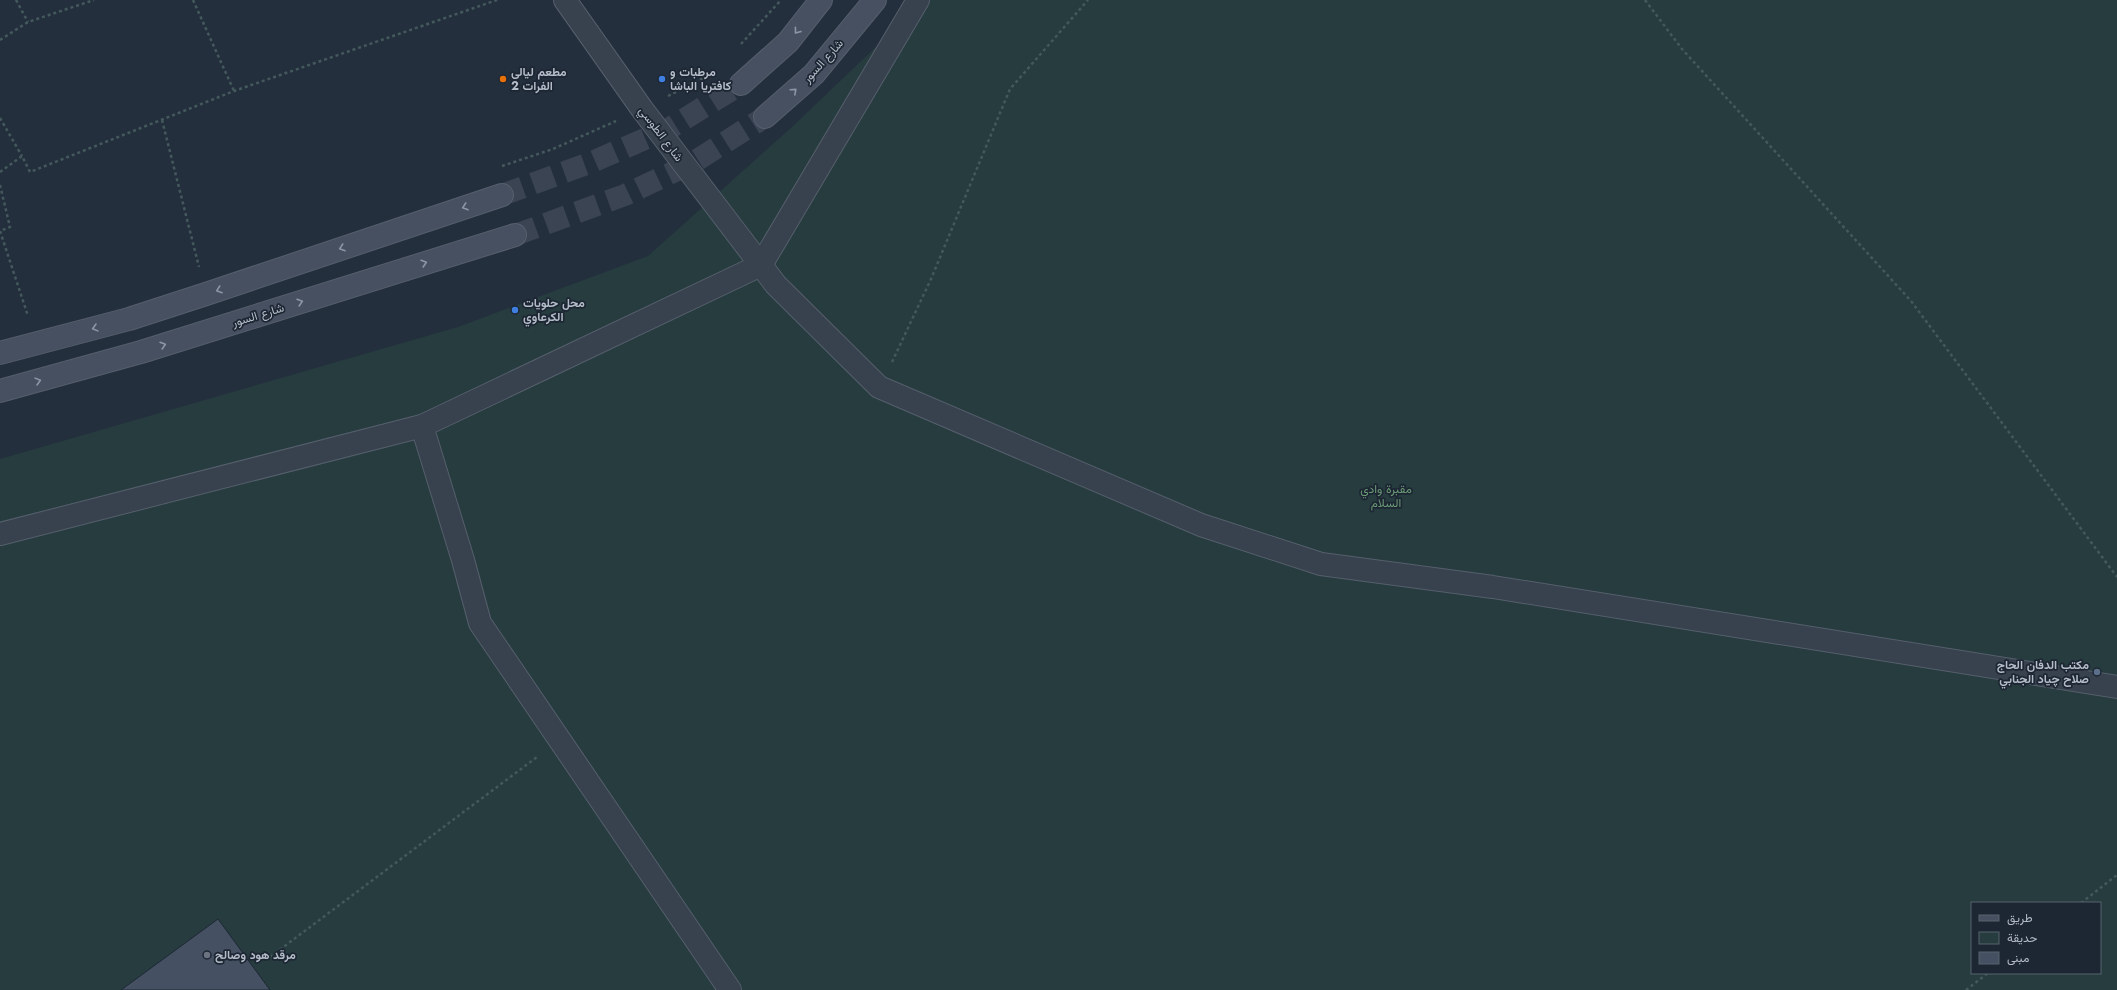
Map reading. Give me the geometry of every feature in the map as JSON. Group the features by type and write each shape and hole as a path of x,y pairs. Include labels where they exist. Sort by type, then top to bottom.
{"main road":[{"path":"741,84 788,42 821,0"},
{"name":"شارع السور","path":"765,117 814,74 875,0"},
{"path":"0,353 157,310 502,195"},
{"name":"شارع السور","path":"0,391 140,352 515,235"}],"street":[{"name":"شارع الطوسي","path":"565,0 642,109 776,284 879,387"},
{"path":"0,534 422,426 761,265 918,0"},
{"path":"879,387 1201,525 1321,564 1493,587 2117,687"},
{"path":"422,426 463,560 480,623 730,990"}],"path":[{"path":"16,0 28,22"},
{"path":"0,40 28,22 94,0"},
{"path":"193,0 234,91"},
{"path":"0,118 30,172 234,91 497,0"},
{"path":"736,50 781,0"},
{"path":"879,387 931,279 1010,89 1088,0"},
{"path":"1645,0 1682,49 1911,301 2117,577"},
{"path":"500,167 552,149 642,109 715,72 720,67"},
{"path":"162,120 200,270"},
{"path":"0,172 22,156"},
{"path":"0,185 10,227 0,231 30,321"},
{"path":"270,956 560,740"},
{"path":"2081,902 2117,875"},
{"path":"1966,990 1987,974"}],"green space":[{"name":"مقبرة وادي السلام","path":"925,0 2117,0 2117,990 0,990 0,459 458,327 648,256 794,125"}],"building":[{"name":"مرقد هود وصالح","path":"218,919 270,990 121,990"}],"tunnel":[{"path":"502,195 592,162 670,128 741,84"},
{"path":"515,235 625,195 694,162 765,117"}],"place":[{"name":"مطعم ليالي الفرات 2","path":"503,79"},
{"name":"مرطبات و كافتريا الباشا","path":"662,79"},
{"name":"محل حلويات الكرعاوي","path":"515,310"},
{"name":"مكتب الدفان الحاج صلاح چياد الجنابي","path":"2097,672"},
{"name":"مرقد هود وصالح","path":"207,955"}]}
